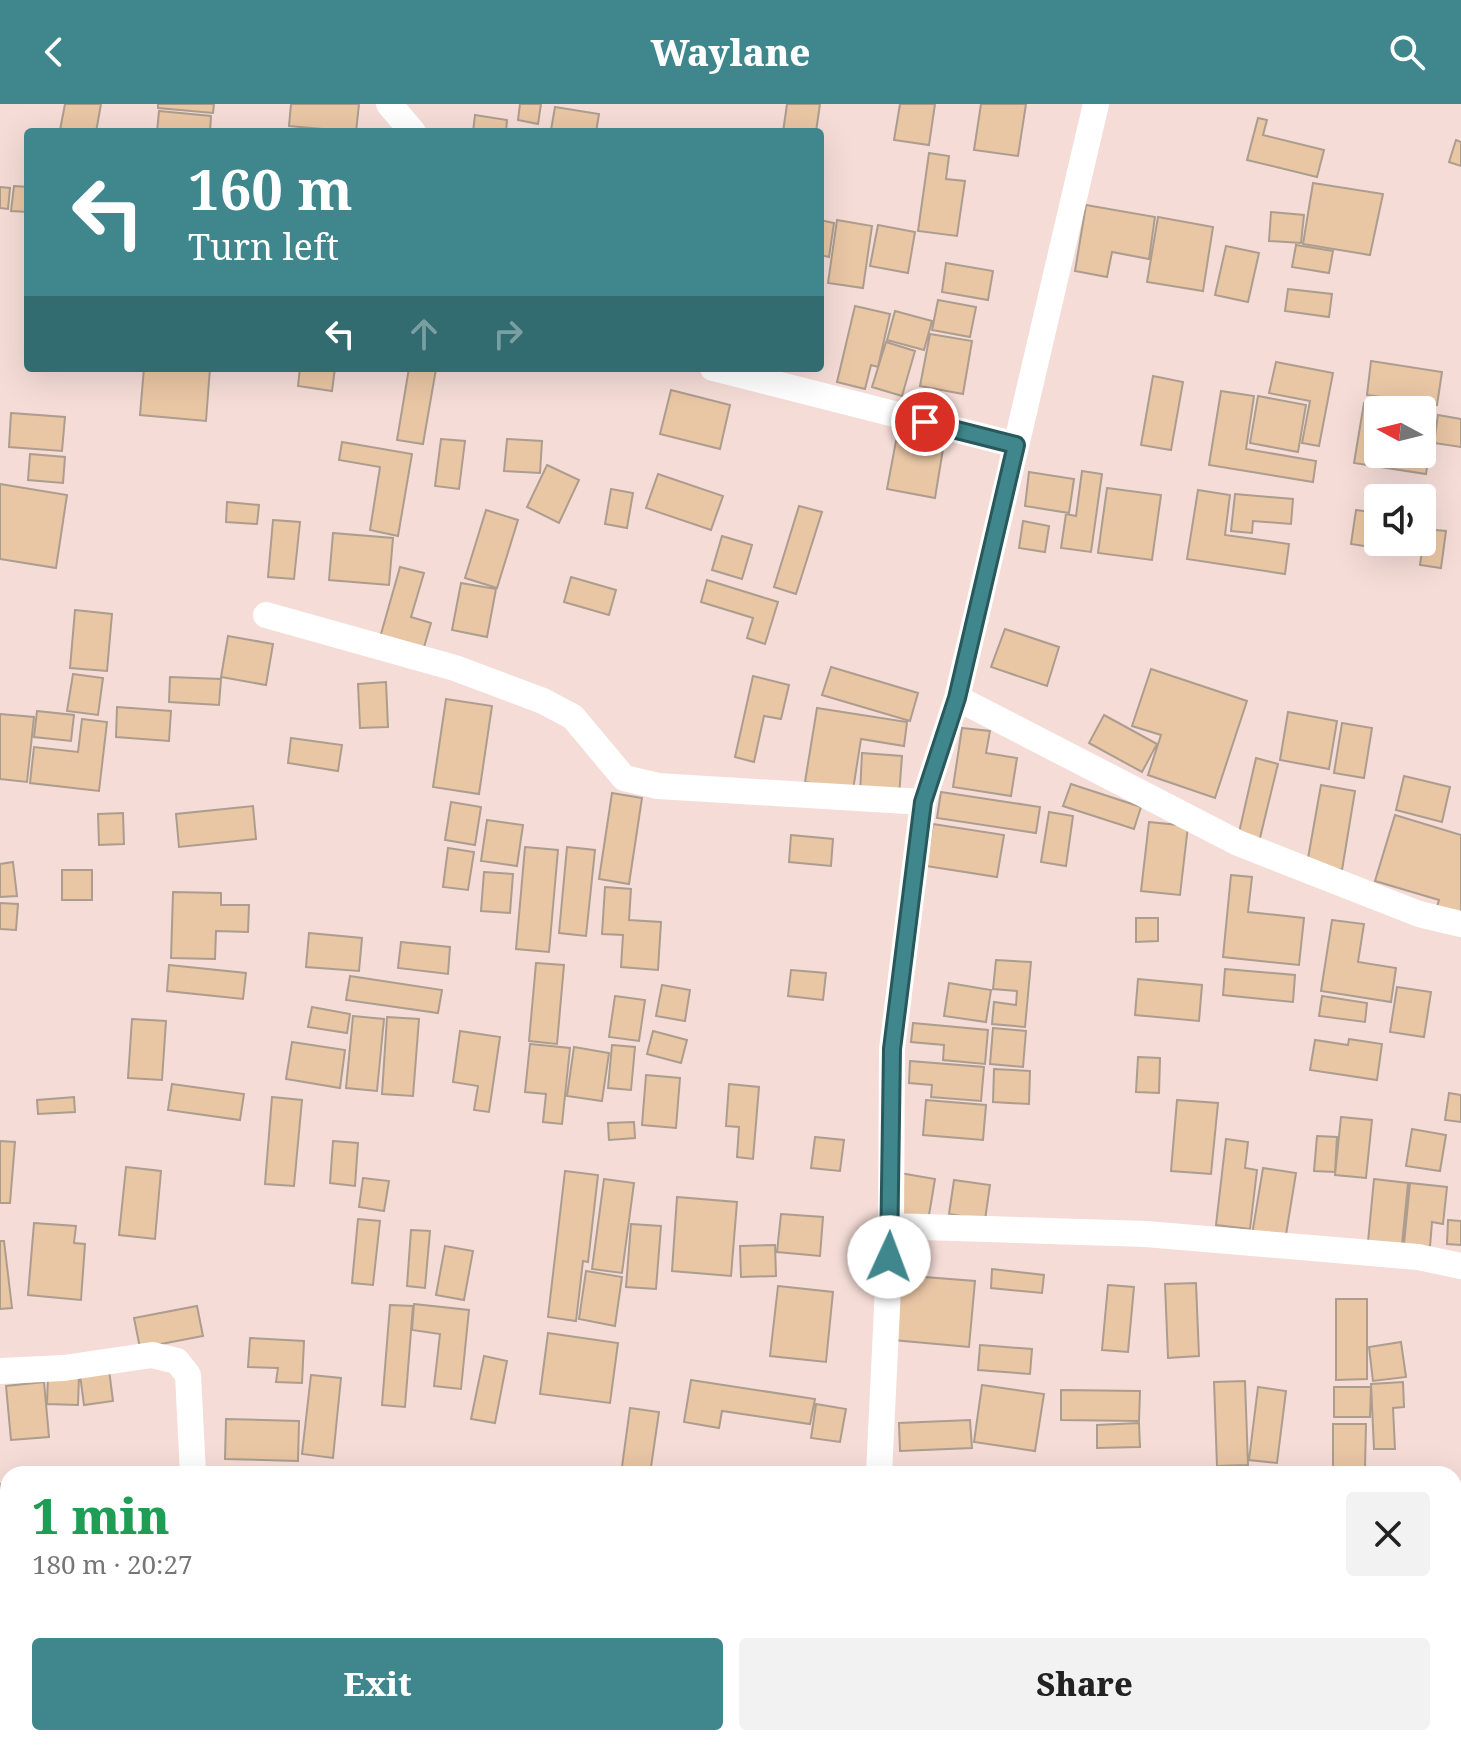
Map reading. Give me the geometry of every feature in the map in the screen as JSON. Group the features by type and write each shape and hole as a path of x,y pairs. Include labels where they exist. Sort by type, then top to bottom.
{"street":[{"path":"389,104 410,128"},
{"path":"879,1466 891,1226 892,1049 923,802 957,698 1096,104"},
{"path":"729,372 1016,445"},
{"path":"266,615 455,668 543,701 573,717 624,778 658,786 923,802"},
{"path":"957,698 1238,843 1419,914 1461,924"},
{"path":"891,1226 1146,1234 1418,1257 1461,1266"},
{"path":"0,1371 64,1368 152,1355 177,1361 188,1375 193,1466"}],"building":[{"path":"65,104 101,104 97,128 60,128"},
{"path":"158,104 214,104 213,113 158,108"},
{"path":"291,104 359,104 356,128 289,126"},
{"path":"520,104 541,104 538,124 518,120"},
{"path":"787,104 820,104 817,128 784,128"},
{"path":"900,104 935,104 929,145 894,140"},
{"path":"981,104 1026,104 1018,156 974,150"},
{"path":"555,107 599,114 597,128 551,128"},
{"path":"159,111 211,116 210,128 157,128"},
{"path":"475,115 507,120 506,128 473,128"},
{"path":"1258,118 1267,120 1263,135 1324,150 1317,177 1247,160"},
{"path":"1456,140 1461,142 1461,166 1449,162"},
{"path":"929,153 949,156 946,179 965,181 957,236 918,231"},
{"path":"1313,183 1383,194 1370,255 1303,244"},
{"path":"14,186 24,187 24,212 11,211"},
{"path":"0,187 10,188 8,209 0,208"},
{"path":"1086,205 1155,217 1149,259 1112,252 1107,277 1075,271"},
{"path":"1271,212 1304,215 1301,243 1269,241"},
{"path":"1158,217 1213,227 1203,291 1147,282"},
{"path":"837,220 872,226 863,288 828,283"},
{"path":"824,221 834,223 829,257 824,256"},
{"path":"878,225 915,232 908,273 870,266"},
{"path":"1296,245 1333,251 1329,273 1292,267"},
{"path":"1226,246 1259,253 1248,302 1215,295"},
{"path":"946,263 993,271 988,300 942,292"},
{"path":"1288,289 1332,294 1329,317 1285,311"},
{"path":"938,300 976,307 970,337 932,330"},
{"path":"855,306 890,314 878,367 871,365 865,389 837,382"},
{"path":"895,311 932,321 924,350 887,340"},
{"path":"930,334 972,341 963,394 920,386"},
{"path":"886,342 915,351 902,396 872,387"},
{"path":"1371,361 1442,372 1437,405 1436,396 1367,395"},
{"path":"1276,362 1333,373 1319,446 1302,443 1310,401 1269,393"},
{"path":"144,372 210,372 206,421 140,415"},
{"path":"300,372 334,372 332,391 298,386"},
{"path":"408,372 435,372 423,444 397,440"},
{"path":"1153,376 1183,382 1171,450 1141,445"},
{"path":"671,390 730,405 720,449 660,434"},
{"path":"1221,391 1254,396 1246,449 1316,461 1313,482 1209,465"},
{"path":"1258,396 1306,405 1298,452 1250,443"},
{"path":"1364,403 1364,465 1354,463"},
{"path":"11,413 65,417 62,451 9,447"},
{"path":"1438,415 1461,419 1461,447 1436,443"},
{"path":"441,439 465,441 459,489 435,486"},
{"path":"507,439 542,441 540,473 504,471"},
{"path":"896,441 943,449 935,498 887,489"},
{"path":"342,442 412,454 398,536 370,530 380,467 339,460"},
{"path":"30,454 65,457 63,483 28,480"},
{"path":"547,465 579,480 559,523 527,507"},
{"path":"1387,468 1427,468 1426,474"},
{"path":"1082,471 1102,474 1091,552 1061,548 1066,514 1076,516"},
{"path":"1029,472 1074,479 1069,513 1025,506"},
{"path":"658,474 723,496 711,530 646,508"},
{"path":"0,484 67,495 56,568 0,559"},
{"path":"1107,488 1161,495 1152,560 1098,553"},
{"path":"611,489 633,493 627,528 605,524"},
{"path":"1198,490 1230,495 1225,535 1289,544 1285,574 1187,559"},
{"path":"1235,494 1293,499 1291,524 1253,521 1252,533 1231,531"},
{"path":"227,502 259,505 257,524 226,522"},
{"path":"799,506 822,512 796,594 774,587"},
{"path":"486,510 518,520 497,588 465,578"},
{"path":"1356,510 1364,511 1364,546 1351,544"},
{"path":"273,520 300,522 294,579 268,577"},
{"path":"1023,521 1049,526 1045,552 1019,548"},
{"path":"1436,530 1446,531 1441,568 1420,565 1421,556 1436,556"},
{"path":"333,533 393,538 389,585 329,580"},
{"path":"722,536 752,545 742,579 712,570"},
{"path":"400,567 424,573 411,617 431,623 422,654 379,641"},
{"path":"571,577 616,590 609,615 564,602"},
{"path":"707,580 778,602 765,644 747,638 753,618 701,602"},
{"path":"461,583 496,589 487,637 452,630"},
{"path":"75,610 112,614 107,671 70,668"},
{"path":"1005,629 1059,647 1047,686 991,667"},
{"path":"228,636 273,644 266,685 221,677"},
{"path":"831,667 918,693 910,721 822,695"},
{"path":"1151,669 1247,701 1215,798 1148,775 1161,735 1132,726"},
{"path":"73,674 103,678 98,715 67,711"},
{"path":"753,676 789,685 781,719 764,716 754,762 735,757"},
{"path":"170,677 221,679 219,705 169,702"},
{"path":"386,682 388,727 360,728 358,684"},
{"path":"446,699 492,706 479,794 433,787"},
{"path":"117,707 171,711 169,741 116,737"},
{"path":"817,708 907,722 904,746 861,739 853,790 805,782"},
{"path":"37,711 74,715 71,741 34,737"},
{"path":"1288,712 1337,721 1329,769 1280,760"},
{"path":"0,714 34,717 27,782 0,779"},
{"path":"1104,715 1157,744 1142,772 1089,743"},
{"path":"82,719 107,722 99,791 30,783 34,747 78,752"},
{"path":"1342,723 1372,728 1364,778 1334,773"},
{"path":"962,728 990,731 986,753 1017,758 1011,796 953,787"},
{"path":"291,738 342,745 338,771 288,763"},
{"path":"862,753 902,756 899,796 860,794"},
{"path":"1256,758 1278,764 1259,842 1238,837"},
{"path":"1404,776 1450,787 1442,822 1396,810"},
{"path":"1071,784 1141,807 1134,829 1063,806"},
{"path":"1321,785 1355,791 1342,870 1307,864"},
{"path":"941,792 1040,807 1036,833 937,818"},
{"path":"612,793 642,798 629,884 599,879"},
{"path":"451,802 481,807 475,845 445,840"},
{"path":"253,806 256,839 179,847 176,814"},
{"path":"1049,812 1073,816 1066,866 1041,862"},
{"path":"123,813 124,844 99,845 98,814"},
{"path":"1395,815 1461,835 1461,918 1436,910 1439,900 1375,881"},
{"path":"487,820 523,825 517,866 481,861"},
{"path":"1149,822 1188,826 1180,895 1141,891"},
{"path":"933,824 1004,835 997,877 926,866"},
{"path":"791,835 833,839 831,866 789,862"},
{"path":"525,847 558,850 549,952 516,949"},
{"path":"567,847 595,850 586,936 559,933"},
{"path":"448,848 474,852 468,890 443,887"},
{"path":"13,862 17,896 0,897 0,864"},
{"path":"62,870 92,870 92,900 62,900"},
{"path":"484,872 513,874 510,913 481,911"},
{"path":"1231,875 1252,877 1248,912 1304,918 1299,965 1223,957"},
{"path":"605,887 631,889 629,920 661,922 658,970 621,967 623,935 602,934"},
{"path":"173,892 221,893 221,905 249,905 248,932 216,931 215,959 171,958"},
{"path":"0,903 18,904 16,930 0,929"},
{"path":"1136,918 1158,918 1158,941 1136,942"},
{"path":"1332,920 1364,924 1358,962 1396,968 1391,1002 1321,991"},
{"path":"309,933 362,938 359,971 306,967"},
{"path":"401,942 450,947 448,974 398,968"},
{"path":"996,960 1031,962 1025,1027 992,1024 994,1002 1016,1005 1017,991 993,989"},
{"path":"536,963 564,965 557,1044 529,1041"},
{"path":"169,965 246,973 243,999 167,991"},
{"path":"1225,969 1295,975 1293,1002 1223,995"},
{"path":"791,970 826,973 823,1000 788,996"},
{"path":"350,976 442,990 438,1013 346,1000"},
{"path":"1138,979 1202,985 1199,1021 1135,1015"},
{"path":"949,983 991,990 986,1022 944,1016"},
{"path":"662,985 690,990 685,1021 656,1016"},
{"path":"1397,987 1431,992 1424,1037 1390,1032"},
{"path":"615,996 645,1000 639,1041 609,1037"},
{"path":"1322,996 1367,1003 1365,1022 1319,1016"},
{"path":"312,1007 350,1014 347,1033 308,1027"},
{"path":"353,1016 384,1019 377,1091 346,1088"},
{"path":"387,1017 419,1019 413,1096 382,1094"},
{"path":"132,1019 166,1021 162,1080 128,1078"},
{"path":"913,1023 988,1030 985,1064 943,1060 944,1045 911,1042"},
{"path":"993,1028 1026,1031 1023,1067 990,1064"},
{"path":"460,1031 500,1037 489,1112 474,1110 478,1086 453,1082"},
{"path":"653,1031 687,1040 681,1063 647,1054"},
{"path":"1349,1039 1382,1044 1377,1080 1310,1070 1315,1040 1348,1045"},
{"path":"292,1042 345,1050 340,1088 286,1079"},
{"path":"530,1044 570,1048 562,1124 543,1122 546,1094 525,1092"},
{"path":"612,1045 635,1047 631,1090 608,1088"},
{"path":"574,1047 609,1053 602,1101 567,1096"},
{"path":"1138,1057 1160,1058 1159,1093 1136,1092"},
{"path":"910,1061 984,1067 981,1101 931,1097 932,1085 909,1083"},
{"path":"994,1069 1030,1071 1029,1104 993,1102"},
{"path":"646,1075 680,1078 676,1128 642,1125"},
{"path":"172,1084 244,1094 240,1120 168,1110"},
{"path":"729,1084 759,1087 753,1159 737,1157 739,1127 726,1126"},
{"path":"1449,1093 1461,1095 1461,1122 1445,1120"},
{"path":"74,1097 75,1112 38,1114 37,1100"},
{"path":"272,1097 302,1100 294,1186 265,1184"},
{"path":"926,1100 986,1105 983,1140 923,1135"},
{"path":"1177,1100 1218,1103 1211,1174 1171,1171"},
{"path":"1341,1117 1372,1120 1366,1178 1335,1175"},
{"path":"634,1122 635,1138 609,1140 608,1123"},
{"path":"1412,1129 1446,1135 1440,1171 1406,1166"},
{"path":"1317,1136 1337,1137 1335,1172 1314,1171"},
{"path":"815,1137 844,1140 840,1171 811,1168"},
{"path":"1226,1139 1248,1142 1245,1168 1257,1170 1250,1229 1216,1225"},
{"path":"0,1141 15,1142 10,1203 0,1203"},
{"path":"333,1141 358,1143 355,1186 330,1183"},
{"path":"126,1167 161,1171 155,1239 119,1235"},
{"path":"1263,1168 1296,1173 1284,1247 1251,1241"},
{"path":"565,1171 598,1175 588,1262 583,1261 576,1321 548,1317"},
{"path":"900,1173 935,1179 928,1221 894,1215"},
{"path":"363,1178 389,1181 384,1211 359,1207"},
{"path":"604,1179 634,1183 622,1273 592,1269"},
{"path":"1374,1179 1408,1183 1402,1245 1368,1242"},
{"path":"954,1180 990,1185 985,1220 949,1214"},
{"path":"1410,1183 1447,1187 1443,1224 1432,1222 1430,1247 1404,1244"},
{"path":"677,1197 737,1202 731,1276 672,1271"},
{"path":"781,1214 823,1217 820,1256 777,1252"},
{"path":"358,1219 380,1221 373,1285 352,1283"},
{"path":"1448,1220 1461,1221 1461,1245 1447,1244"},
{"path":"34,1223 76,1226 74,1243 85,1244 81,1300 28,1295"},
{"path":"631,1224 661,1226 656,1289 626,1287"},
{"path":"411,1230 430,1231 425,1288 407,1286"},
{"path":"0,1241 4,1241 12,1308 0,1309"},
{"path":"775,1245 776,1276 741,1277 740,1246"},
{"path":"445,1246 473,1251 464,1300 436,1295"},
{"path":"992,1269 1044,1275 1042,1293 991,1288"},
{"path":"586,1271 622,1277 615,1326 579,1319"},
{"path":"899,1275 975,1281 969,1347 893,1340"},
{"path":"1196,1283 1199,1356 1168,1358 1165,1284"},
{"path":"1108,1285 1134,1287 1128,1352 1102,1350"},
{"path":"778,1286 833,1292 826,1362 770,1356"},
{"path":"1336,1299 1367,1299 1367,1379 1336,1380"},
{"path":"414,1304 469,1310 461,1389 434,1386 440,1334 412,1330"},
{"path":"390,1305 413,1306 405,1407 382,1405"},
{"path":"197,1306 203,1336 140,1348 134,1318"},
{"path":"548,1333 618,1343 610,1403 540,1394"},
{"path":"250,1338 304,1341 302,1383 276,1382 278,1368 248,1367"},
{"path":"1401,1342 1406,1377 1373,1381 1369,1347"},
{"path":"980,1345 1032,1349 1030,1374 978,1370"},
{"path":"484,1356 507,1361 495,1423 471,1419"},
{"path":"109,1370 113,1401 84,1405 80,1375"},
{"path":"48,1375 79,1376 78,1405 47,1404"},
{"path":"311,1375 341,1378 333,1458 302,1454"},
{"path":"691,1380 815,1399 810,1424 722,1411 719,1428 684,1422"},
{"path":"1245,1381 1248,1465 1217,1466 1214,1382"},
{"path":"44,1382 49,1437 11,1440 6,1386"},
{"path":"1403,1382 1404,1407 1393,1408 1395,1449 1374,1449 1371,1384"},
{"path":"982,1385 1044,1394 1035,1451 974,1442"},
{"path":"1258,1387 1286,1391 1277,1463 1249,1460"},
{"path":"1334,1387 1371,1387 1370,1417 1334,1417"},
{"path":"1061,1390 1140,1391 1139,1421 1061,1420"},
{"path":"816,1404 846,1409 840,1442 811,1438"},
{"path":"630,1408 659,1412 651,1466 622,1466"},
{"path":"226,1419 299,1421 298,1461 225,1459"},
{"path":"970,1420 972,1448 900,1451 899,1423"},
{"path":"1139,1423 1140,1447 1097,1448 1097,1425"},
{"path":"1333,1424 1366,1424 1365,1466 1333,1466"}],"route":[{"path":"889,1257 892,1049 923,802 957,698 1016,445 925,422"}]}
